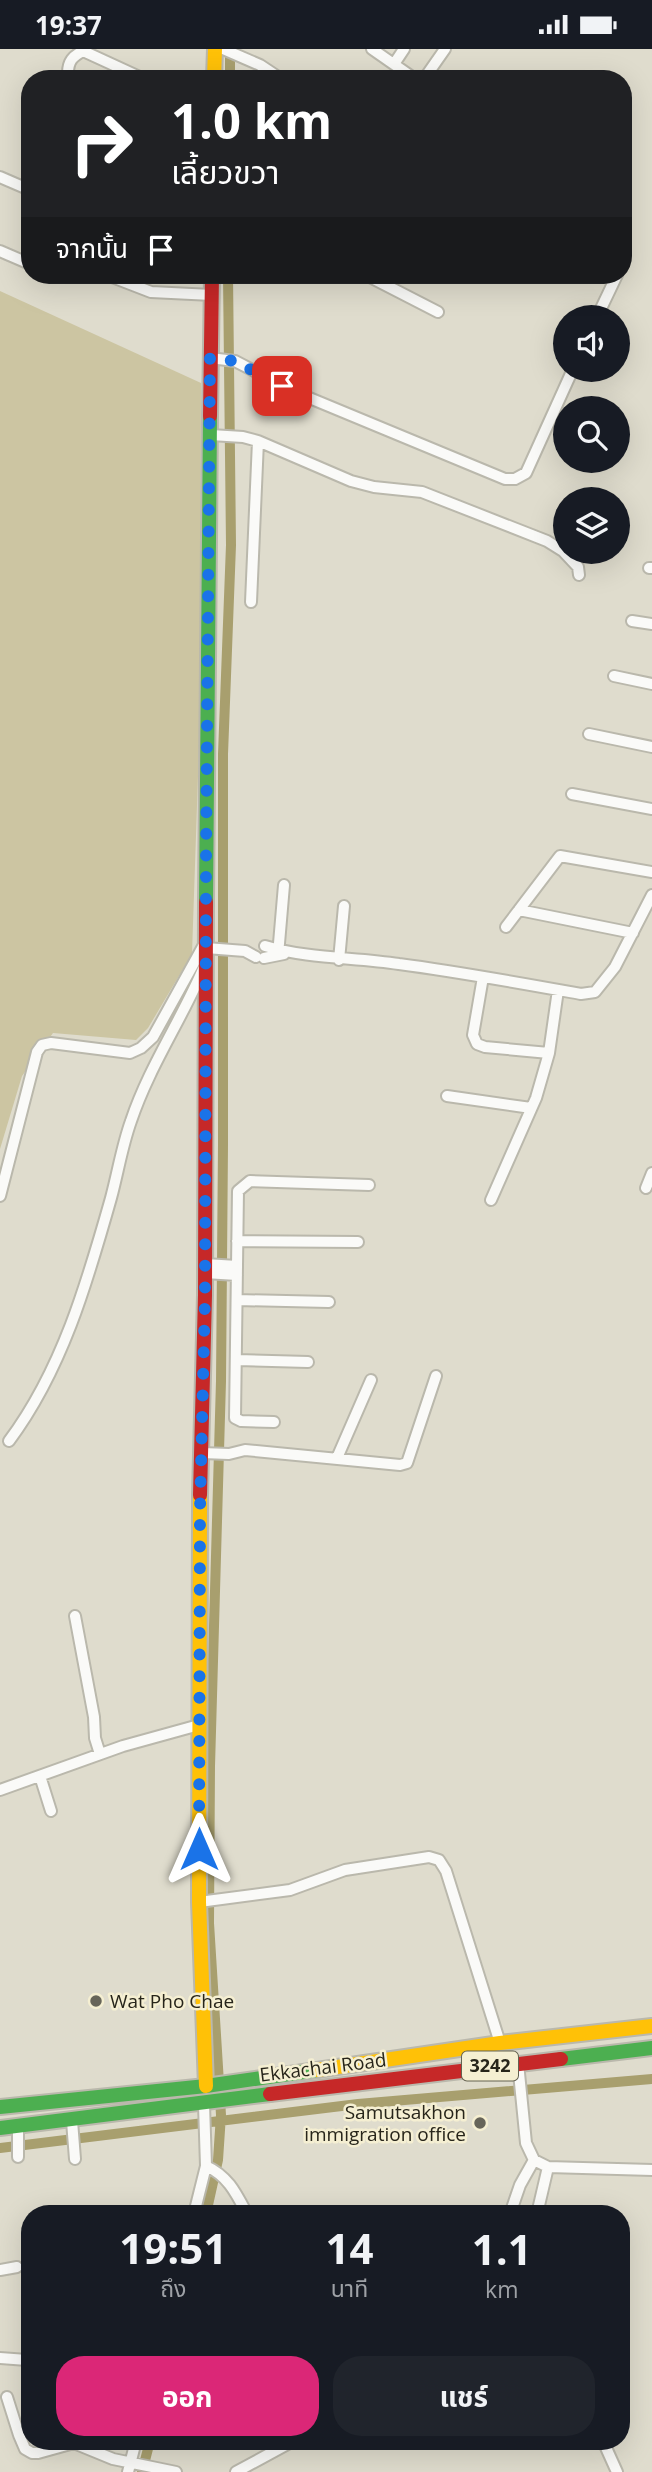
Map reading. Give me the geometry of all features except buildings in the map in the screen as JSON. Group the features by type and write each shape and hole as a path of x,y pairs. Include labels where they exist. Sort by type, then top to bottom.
{"street":[{"path":"214,70 215,49"},
{"path":"224,49 266,70"},
{"path":"372,49 402,70"},
{"path":"394,64 404,49"},
{"path":"430,70 445,49"},
{"path":"68,70 76,55 83,51 124,70"},
{"path":"0,177 21,186"},
{"path":"0,251 21,260"},
{"path":"131,284 152,292 212,295"},
{"path":"210,2085 202,1901 199,1725 209,1269 205,945 217,435 212,284"},
{"path":"384,284 438,312"},
{"path":"603,305 613,284"},
{"path":"216,358 235,361 295,392 505,479 515,479 526,473 567,382"},
{"path":"217,435 258,441 351,481 374,487 422,492 547,541 563,551 578,567 579,575"},
{"path":"251,603 258,441"},
{"path":"632,621 652,624"},
{"path":"614,676 652,684"},
{"path":"589,734 652,747"},
{"path":"572,794 652,809"},
{"path":"506,927 560,856 652,873"},
{"path":"281,953 284,885"},
{"path":"205,945 339,960 396,963 558,990 595,992 615,967 652,895"},
{"path":"339,960 344,906"},
{"path":"519,910 633,933"},
{"path":"0,1196 37,1052 42,1045 51,1042 130,1053 141,1048 153,1037 205,945"},
{"path":"9,1441 28,1415 61,1352 104,1221 131,1120 205,964"},
{"path":"483,977 473,1035 477,1044 549,1053"},
{"path":"491,1201 531,1108 549,1053 558,990"},
{"path":"447,1096 531,1108"},
{"path":"646,1188 652,1173"},
{"path":"274,1422 241,1422 235,1418 237,1300 232,1271 237,1241 238,1191 250,1181 369,1185"},
{"path":"237,1241 358,1242"},
{"path":"209,1269 232,1271"},
{"path":"237,1300 329,1302"},
{"path":"237,1360 308,1361"},
{"path":"207,1453 229,1454 245,1450 400,1465 407,1463 436,1376"},
{"path":"337,1458 371,1380"},
{"path":"75,1616 100,1754"},
{"path":"0,1790 100,1754 199,1725"},
{"path":"40,1776 51,1811"},
{"path":"202,1901 290,1890 345,1870 429,1857 439,1860 446,1871 499,2043"},
{"name":"Ekkachai Road","path":"0,2106 210,2085 499,2043 652,2026"},
{"name":"Ekkachai Road","path":"0,2129 72,2128 246,2097 519,2067 652,2048"},
{"path":"519,2067 526,2143 534,2161 548,2167 652,2170"},
{"path":"197,2205 209,2167 205,2124 208,2105"},
{"path":"18,2127 18,2151"},
{"path":"72,2128 74,2154"},
{"path":"513,2205 520,2185 534,2161"},
{"path":"209,2167 233,2186 242,2205"},
{"path":"539,2205 548,2167"},
{"path":"0,2270 17,2267"},
{"path":"0,2358 21,2360"},
{"path":"7,2397 21,2439"},
{"path":"27,2450 32,2453 49,2450"},
{"path":"87,2450 132,2466 176,2472"},
{"path":"236,2472 276,2450"},
{"path":"607,2450 617,2472"}],"shaded area":[{"path":"0,291 201,383 200,717 192,954 148,1028 136,1040 53,1033 22,1076 0,1149"}],"waterway":[{"path":"230,49 230,70"},
{"path":"208,2205 218,2160 221,2115 209,1923 210,1766 221,1381 223,754 231,545 228,284"},
{"path":"0,2148 358,2104 652,2079"},
{"path":"142,2472 148,2450"}],"traffic: fast":[{"path":"206,902 210,416"},
{"path":"561,2059 652,2048"},
{"path":"0,2107 206,2086 317,2070"},
{"path":"0,2128 270,2094"}],"traffic: slow":[{"path":"214,70 215,49"},
{"path":"200,1495 199,1902 206,2086"},
{"path":"317,2070 500,2043 652,2026"}],"traffic: jam":[{"path":"210,416 212,284"},
{"path":"200,1495 205,1295 206,902"},
{"path":"270,2094 561,2059"}],"place":[{"name":"Wat Pho Chae","path":"96,2001"},
{"name":"Samutsakhon immigration office","path":"480,2123"}],"route":[{"path":"199,1849 210,358 235,361 282,386"}]}
